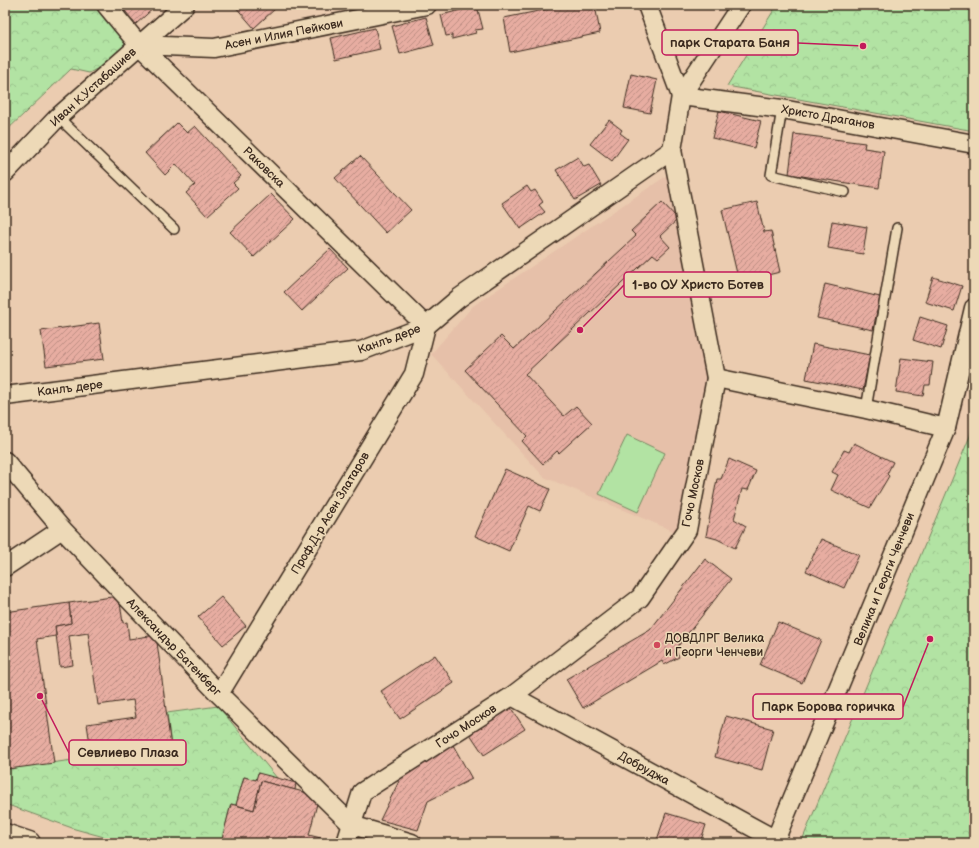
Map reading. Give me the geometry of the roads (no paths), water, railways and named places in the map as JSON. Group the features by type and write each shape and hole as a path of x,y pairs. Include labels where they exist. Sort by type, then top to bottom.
{"street":[{"name":"Раковска","path":"106,5 140,45 426,326"},
{"name":"Иван К.Устабашиев","path":"5,173 58,117 185,5"},
{"name":"Асен и Илия Пейкови","path":"140,45 214,48 427,5"},
{"path":"647,5 681,96"},
{"name":"Гочо Москов","path":"346,843 362,792 512,696 640,598 687,530 716,378 672,150 681,96 741,5"},
{"name":"Христо Драганов","path":"681,96 782,108 974,144"},
{"name":"Канлъ дере","path":"5,396 361,351 426,326 459,298 672,150"},
{"name":"Велика и Георги Ченчеви","path":"775,841 946,428 974,308"},
{"name":"Проф.Д-р Асен Златаров","path":"219,694 414,374 426,326"},
{"path":"716,378 866,409 946,428"},
{"name":"Александър Батенберг","path":"5,461 62,529 219,694 352,826"},
{"path":"5,567 62,529"},
{"name":"Добруджа","path":"512,696 775,841"},
{"path":"352,826 412,843"},
{"path":"5,835 29,843"}],"lane":[{"path":"782,108 772,175 845,192"},
{"path":"58,117 174,229"},
{"path":"866,409 897,228"}],"place":[{"name":"парк Старата Баня","path":"863,46"},
{"name":"1-во ОУ Христо Ботев","path":"580,330"},
{"name":"Парк Борова горичка","path":"930,639"},
{"name":"ДОВДЛРГ Велика и Георги Ченчеви","path":"657,645"},
{"name":"Севлиево Плаза","path":"40,696"}]}
